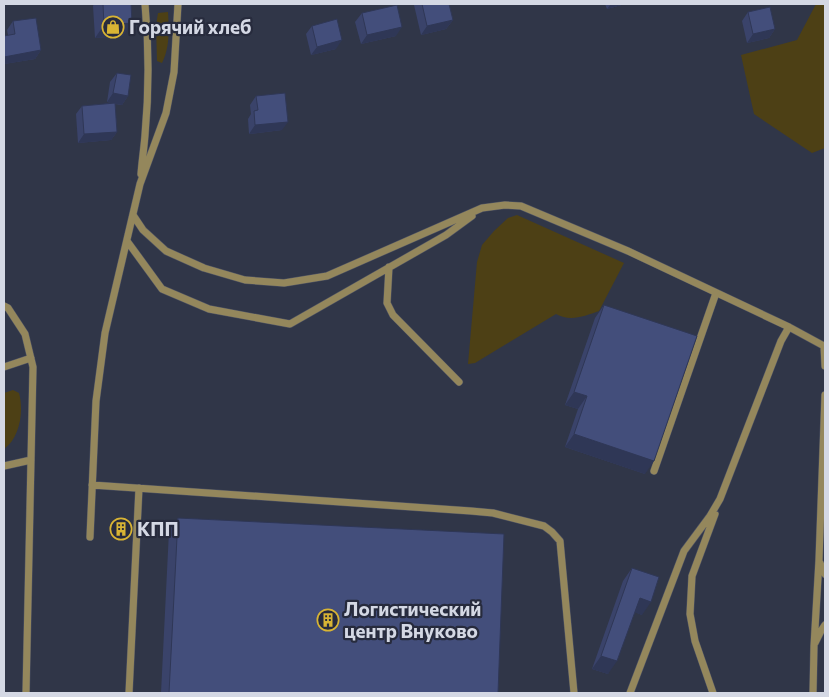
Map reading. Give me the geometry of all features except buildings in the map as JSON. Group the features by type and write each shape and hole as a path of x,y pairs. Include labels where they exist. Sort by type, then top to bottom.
{"lane":[{"path":"90,537 96,401 102,352 106,326 140,184 145,136 147,22 145,4"},
{"path":"140,184 160,131 170,96 176,51 178,4"},
{"path":"133,215 143,230 166,252 204,268 246,280 284,283 326,276 482,208 505,204 520,206 628,252 789,327 825,346 825,366"},
{"path":"127,241 162,289 209,309 290,324 446,236 482,208"},
{"path":"389,267 387,303 393,315 459,382"},
{"path":"654,471 716,293"},
{"path":"4,306 8,308 26,334 33,367 26,693"},
{"path":"713,693 695,641 690,614 692,576 781,341 789,327"},
{"path":"4,367 31,358"},
{"path":"813,693 825,394"},
{"path":"4,466 31,460"},
{"path":"92,485 471,511 492,513 544,526 560,541 574,693"},
{"path":"129,693 139,488"},
{"path":"630,693 684,552 720,499"},
{"path":"819,560 825,574"},
{"path":"814,646 825,625"}],"shaded area":[{"path":"816,4 825,4 825,148 812,153 754,114 741,55 797,40"},
{"path":"168,12 168,44 162,63 157,61 156,25 158,13"},
{"path":"517,215 624,263 599,311 572,318 556,314 475,363 468,364 477,262 482,245 508,218"},
{"path":"13,390 19,393 21,416 14,438 4,449 4,393"}],"place":[{"name":"Горячий хлеб","path":"113,27"},
{"name":"КПП","path":"121,529"},
{"name":"Логистический центр Внуково","path":"328,620"}]}
